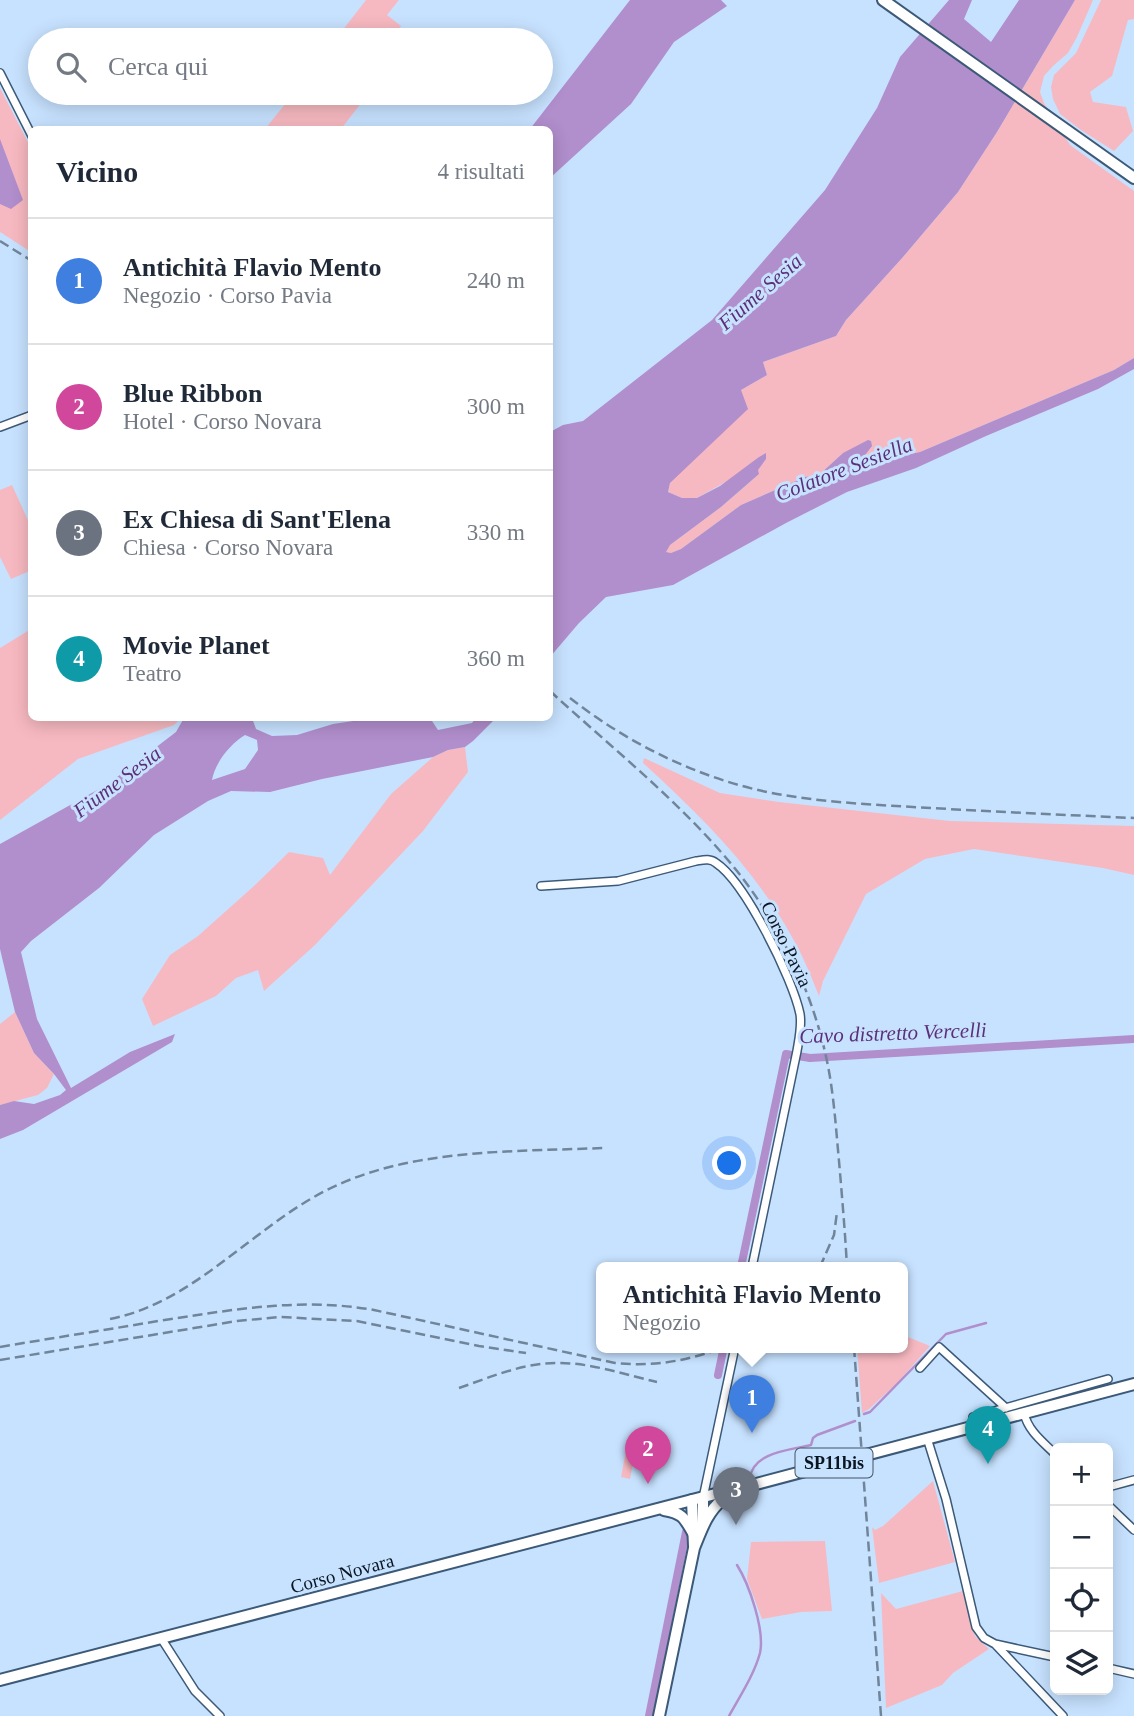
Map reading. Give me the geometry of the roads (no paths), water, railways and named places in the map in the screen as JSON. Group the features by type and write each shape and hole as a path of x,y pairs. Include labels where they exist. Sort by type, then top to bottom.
{"main road":[{"path":"883,0 1134,178"},
{"name":"SP11bis","path":"741,1488 1015,1412 1134,1384"},
{"path":"659,1716 694,1548 713,1509 722,1499 741,1488"},
{"name":"Corso Novara","path":"0,1680 741,1488"},
{"path":"698,1499 704,1525"},
{"path":"694,1548 693,1533 698,1499"},
{"path":"658,1510 675,1512 684,1517 693,1533"}],"street":[{"path":"0,73 28,128"},
{"path":"0,427 28,416"},
{"name":"Corso Pavia","path":"541,886 618,881 709,859 736,882 747,899 785,971 801,1017 796,1056 753,1262"},
{"path":"920,1368 939,1348 1026,1421 1050,1449"},
{"path":"698,1499 734,1353"},
{"path":"973,1417 1015,1412 1108,1379"},
{"path":"927,1438 946,1499 976,1626 984,1638 995,1644 1050,1656"},
{"path":"1113,1486 1134,1480"},
{"path":"1109,1506 1134,1530"},
{"path":"161,1638 195,1691 220,1716"},
{"path":"995,1644 1063,1716"},
{"path":"1113,1669 1134,1674"}],"water":[{"path":"630,0 721,0 727,6 674,42 631,104 553,175 553,126 532,126 549,105 553,105 553,99"},
{"path":"949,0 972,0 964,19 991,42 1019,0 1075,0 958,192 846,320 836,336 763,362 767,375 741,390 748,409 670,483 668,492 682,498 697,498 720,486 766,453 766,459 758,470 759,474 670,545 666,552 681,549 741,505 805,477 819,475 843,453 868,440 872,446 862,459 853,465 853,469 860,465 920,452 1114,370 1134,358 1134,369 1098,389 916,468 847,492 673,585 606,597 553,653 553,430 563,425 583,421 712,320 825,190 877,108 900,57"},
{"path":"0,139 23,200 11,209 0,204"},
{"name":"Fiume Sesia","path":"182,721 253,721 256,729 272,736 297,735 353,721 432,721 438,730 474,721 493,721 465,747 448,750 433,757 270,792 231,791 208,801 154,835 99,888 31,941 21,952 37,1019 71,1088 130,1052 175,1034 172,1042 23,1130 0,1139 0,1105 14,1101 34,1104 60,1095 66,1090 34,1053 15,1012 0,949 0,844 108,784 176,732","holes":["245,735 257,740 258,750 245,769 212,780 224,754"]}],"waterway":[{"name":"Cavo distretto Vercelli","path":"742,1262 786,1054 810,1058 1134,1039"},
{"path":"864,1414 870,1412 946,1334 986,1323"},
{"name":"Cavo distretto Vercelli","path":"718,1375 723,1353"},
{"path":"750,1478 753,1469 765,1457 811,1445 817,1435 855,1421"},
{"name":"Cavo distretto Vercelli","path":"649,1716 686,1532"},
{"path":"729,1716 754,1669 761,1643 755,1608 737,1565"}],"railway":[{"path":"0,241 28,258"},
{"path":"553,694 671,800 716,846 753,893 782,939 805,988 828,1066 836,1125 847,1262"},
{"path":"570,698 617,731 668,758 721,780 777,794 873,805 1134,818"},
{"path":"110,1319 168,1298 298,1207 357,1177 391,1167 461,1155 603,1148"},
{"path":"822,1262 834,1235 837,1212"},
{"path":"0,1347 239,1309 319,1305 374,1310 615,1363 670,1362 706,1353"},
{"path":"0,1360 237,1321 280,1317 357,1321 526,1353"},
{"path":"854,1353 881,1716"},
{"path":"459,1388 508,1371 547,1363 584,1365 657,1382"}],"place":[{"name":"Antichità Flavio Mento","path":"752,1433"},
{"name":"Movie Planet","path":"988,1464"},
{"name":"Blue Ribbon","path":"648,1484"},
{"name":"Ex Chiesa di Sant'Elena","path":"736,1525"}],"water label":[{"name":"Colatore Sesiella","path":"844,469"}]}
